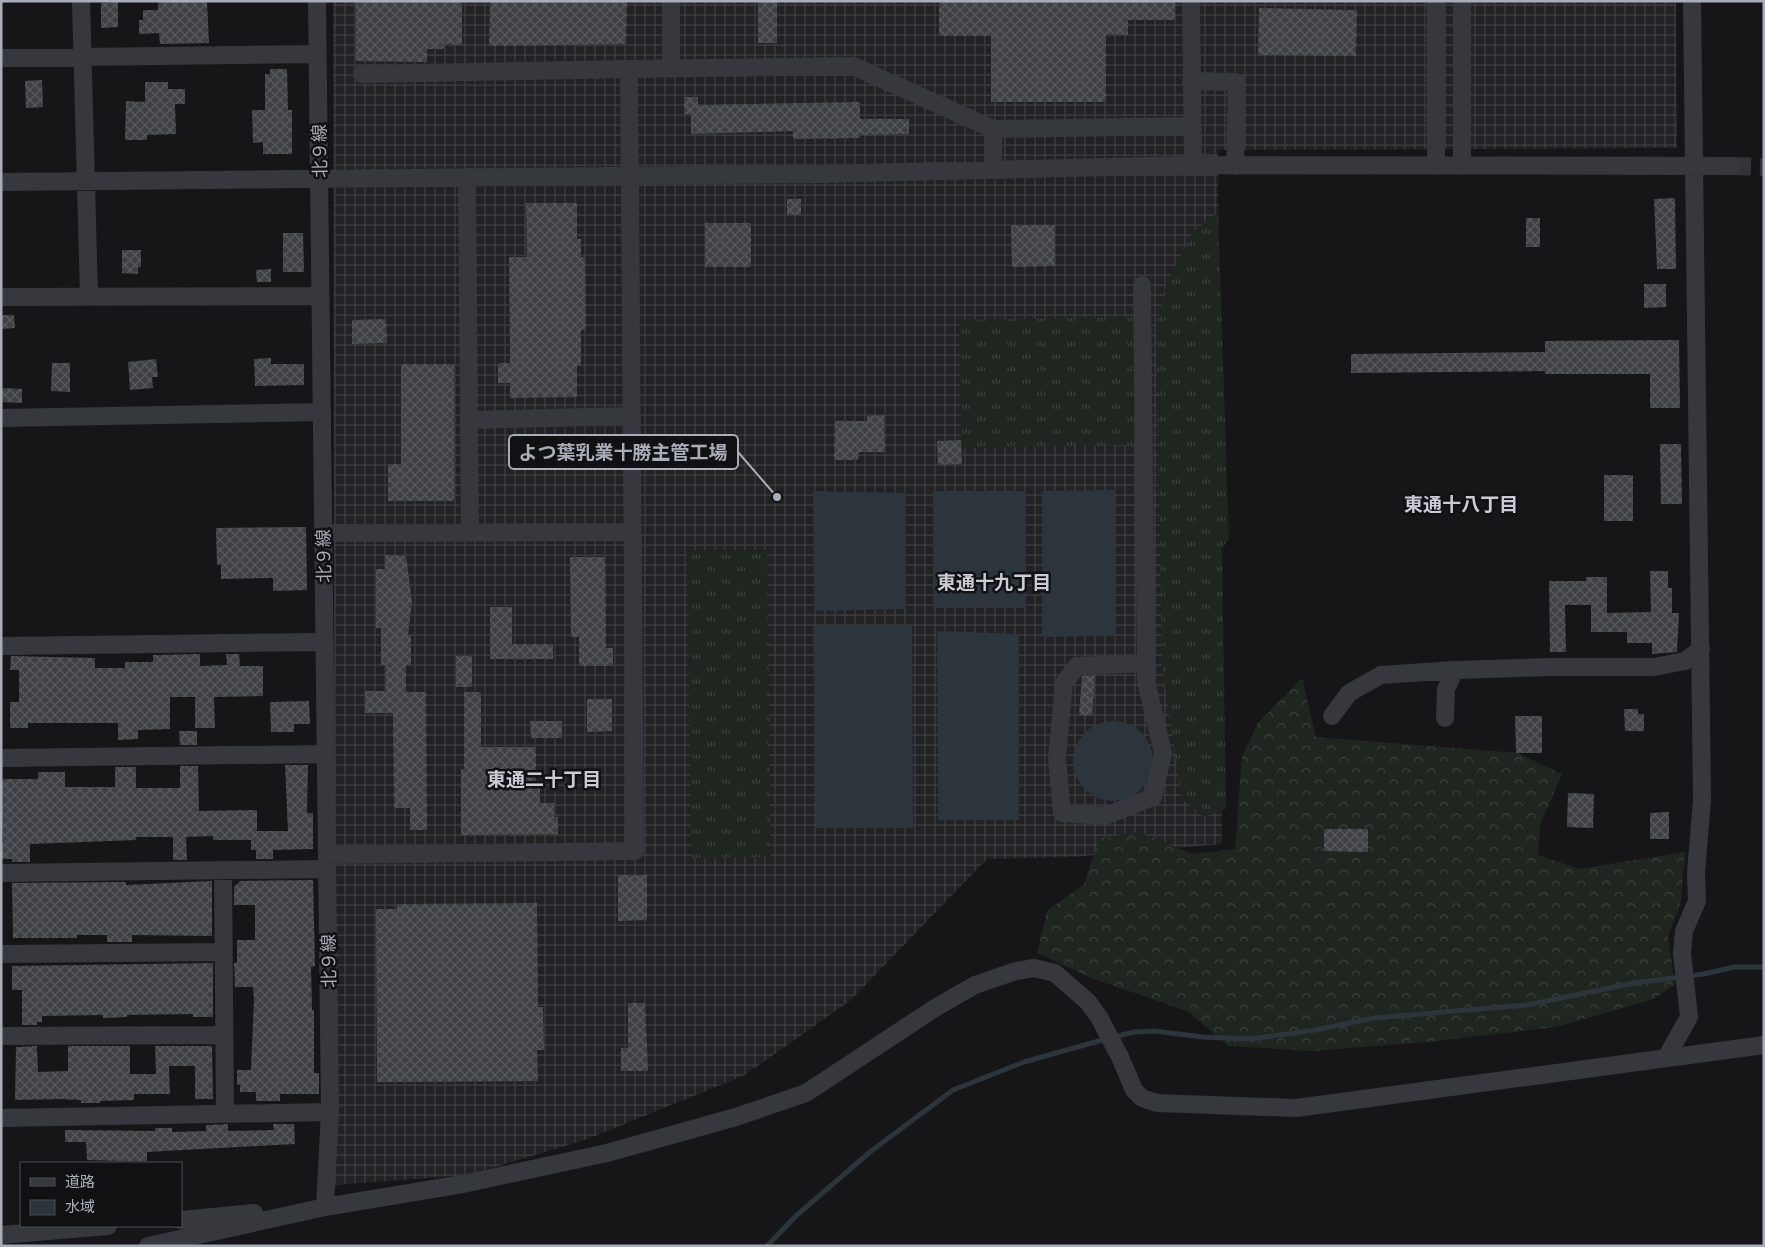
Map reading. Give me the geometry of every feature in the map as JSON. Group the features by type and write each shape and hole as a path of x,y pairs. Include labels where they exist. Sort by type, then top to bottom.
{"street":[{"path":"81,1 89,296"},
{"name":"北９線","path":"317,1 330,1112 325,1207"},
{"path":"670,68 671,1"},
{"path":"1191,1 1193,166"},
{"path":"1436,1 1436,166"},
{"path":"1462,1 1462,166"},
{"path":"1666,1058 1689,1017 1682,953 1684,931 1697,901 1696,873 1702,800 1692,1"},
{"path":"1,58 318,54"},
{"path":"362,74 853,66 993,129 1192,126"},
{"path":"1,873 223,870 327,862 635,851 629,69"},
{"path":"1191,81 1237,82 1235,166"},
{"path":"993,129 993,170"},
{"path":"1,182 631,176 1193,166 1733,166"},
{"path":"467,177 470,532"},
{"path":"1142,285 1146,663 1146,681 1163,753 1153,797 1105,816 1062,813 1057,759 1064,683 1077,666 1146,663"},
{"path":"1,297 320,296"},
{"path":"1,418 322,412"},
{"path":"469,420 632,416"},
{"path":"323,532 632,532"},
{"path":"1,646 324,642"},
{"path":"1332,716 1349,693 1381,675 1455,670 1552,667 1654,667 1685,661 1701,649"},
{"path":"1445,718 1446,689 1455,670"},
{"path":"1,758 325,754"},
{"path":"223,870 225,1112"},
{"path":"1,954 224,952"},
{"path":"148,1246 325,1207 464,1184 607,1153 736,1116 806,1093 935,1008 976,985 1016,970 1034,968 1055,973 1088,1002 1099,1017 1120,1057 1134,1090 1142,1098 1157,1103 1296,1108 1764,1044"},
{"path":"1,1036 224,1035"},
{"path":"1,1118 225,1112 330,1112"},
{"path":"182,1220 325,1207"},
{"path":"1,1235 96,1227"}],"shaded area":[{"path":"333,1 1676,1 1677,148 1218,150 1222,844 1072,857 987,859 851,1000 745,1075 588,1139 469,1175 335,1185"}],"green space":[{"path":"1218,212 1229,539 1222,548 1226,809 1204,817 1182,799 1162,667 1156,328 1166,284 1193,232"},
{"path":"1135,317 1137,445 961,448 959,320"},
{"path":"767,550 771,857 691,858 687,551"},
{"path":"1302,678 1316,737 1518,753 1562,774 1540,825 1538,855 1579,869 1685,852 1681,902 1668,937 1675,984 1654,999 1556,1027 1429,1042 1311,1051 1229,1046 1187,1011 1091,978 1037,953 1047,911 1084,884 1100,838 1139,832 1192,854 1235,849 1242,756 1258,723"}],"water":[{"path":"1114,490 1115,636 1042,637 1042,491"},
{"path":"813,491 906,493 906,609 814,611"},
{"path":"933,491 1025,491 1025,608 933,608"},
{"path":"912,625 913,828 816,828 813,626"},
{"path":"937,631 1019,634 1019,820 938,820"},
{"path":"1113,721 1128,724 1141,733 1150,746 1153,761 1150,776 1141,789 1128,798 1113,801 1098,798 1085,789 1076,776 1073,761 1076,746 1085,733 1098,724"}],"building":[{"path":"158,1 207,1 209,43 160,44 159,33 139,34 139,20 143,20 143,10 158,10"},
{"path":"356,1 462,1 462,45 444,44 444,49 427,49 427,62 356,61"},
{"path":"490,1 627,1 626,44 491,46 489,44"},
{"path":"758,1 777,1 777,43 758,43"},
{"path":"939,1 1175,1 1175,20 1128,20 1128,35 1106,34 1106,102 991,102 991,36 939,36"},
{"path":"118,2 118,27 101,28 101,3"},
{"path":"1259,8 1357,10 1356,56 1258,55"},
{"path":"270,69 287,69 288,110 292,110 292,154 263,154 263,142 253,143 252,110 265,110 265,74 270,74"},
{"path":"42,80 43,107 26,108 25,81"},
{"path":"145,82 168,82 168,89 185,89 185,104 175,104 176,134 147,135 147,140 125,140 126,101 145,102"},
{"path":"684,97 698,97 698,105 860,102 860,119 909,119 909,134 860,135 860,138 793,139 793,131 691,134 691,114 684,114"},
{"path":"1675,198 1676,269 1657,269 1654,199"},
{"path":"787,199 801,199 801,215 787,215"},
{"path":"526,203 577,203 577,239 581,239 581,257 585,257 586,330 581,330 581,366 577,366 577,397 510,398 510,383 498,383 498,363 510,363 509,257 527,257"},
{"path":"1526,218 1540,218 1540,247 1526,247"},
{"path":"705,223 751,223 751,267 705,267"},
{"path":"1011,225 1055,225 1055,266 1012,267"},
{"path":"283,233 303,233 304,272 283,272"},
{"path":"122,250 141,250 141,267 138,267 138,274 122,273"},
{"path":"271,269 271,282 257,282 256,270"},
{"path":"1644,284 1666,284 1666,307 1644,308"},
{"path":"1,315 14,315 15,328 1,329"},
{"path":"386,319 387,343 352,344 352,320"},
{"path":"1679,340 1680,408 1650,408 1650,374 1545,374 1545,371 1351,373 1351,354 1545,352 1545,341"},
{"path":"271,358 271,364 304,364 304,385 255,386 254,359"},
{"path":"156,359 158,377 152,377 153,388 130,390 128,362"},
{"path":"52,363 70,363 70,392 51,391"},
{"path":"401,364 454,364 454,501 388,501 388,464 401,464"},
{"path":"1,388 22,389 22,403 1,402"},
{"path":"884,415 885,452 859,452 858,460 834,460 835,421 867,421 867,416"},
{"path":"961,440 962,464 938,465 937,441"},
{"path":"1660,444 1681,444 1682,504 1661,504"},
{"path":"1604,475 1633,475 1633,521 1604,521"},
{"path":"306,527 307,590 273,591 273,578 221,579 221,565 217,565 216,528"},
{"path":"385,555 406,556 412,601 408,635 411,635 411,665 406,665 406,692 426,692 427,830 410,830 410,808 394,808 393,713 365,713 365,691 386,691 386,665 381,665 381,628 376,628 376,569 385,569"},
{"path":"570,557 605,557 606,648 613,648 613,666 579,666 579,637 571,637"},
{"path":"1650,571 1668,571 1668,588 1672,588 1672,613 1679,613 1677,652 1652,654 1652,643 1627,643 1627,632 1591,632 1591,605 1565,605 1566,652 1550,652 1549,581 1586,581 1586,577 1607,577 1607,613 1651,612"},
{"path":"490,607 512,607 512,644 553,644 553,659 490,659"},
{"path":"200,654 200,666 227,665 226,654 239,654 240,666 263,666 263,696 214,697 215,728 195,728 195,697 170,697 170,729 138,730 138,739 118,740 118,723 28,723 28,728 10,728 10,702 19,702 19,670 10,670 11,656 95,658 95,668 125,668 125,662 153,662 153,655"},
{"path":"456,656 472,656 472,687 456,687"},
{"path":"1082,676 1095,676 1092,716 1079,715"},
{"path":"464,692 481,692 481,747 536,747 536,787 540,787 540,803 554,803 554,817 558,817 558,834 461,835 461,769 464,769"},
{"path":"587,699 612,699 612,731 587,732"},
{"path":"309,701 310,724 294,724 294,732 271,732 270,702"},
{"path":"1624,709 1638,709 1638,714 1644,714 1644,731 1625,731"},
{"path":"1515,716 1542,716 1542,753 1516,753"},
{"path":"530,721 562,721 562,738 531,738"},
{"path":"179,731 197,731 197,745 180,745"},
{"path":"285,765 308,765 307,813 313,813 313,849 273,850 273,859 256,859 256,850 251,850 251,840 213,840 213,836 186,837 187,860 173,860 173,837 136,837 136,840 30,844 30,862 12,862 12,859 1,859 1,843 3,843 1,779 38,779 38,772 65,772 65,787 115,787 115,767 136,767 136,788 180,788 180,766 198,766 199,811 257,810 257,831 288,831"},
{"path":"1568,793 1594,794 1593,828 1567,827"},
{"path":"1669,812 1669,839 1650,839 1650,813"},
{"path":"1324,829 1368,829 1368,852 1324,851"},
{"path":"618,875 647,875 647,920 618,921"},
{"path":"313,880 315,966 311,967 312,1010 314,1010 314,1073 319,1073 319,1094 280,1094 280,1101 256,1101 256,1092 240,1092 240,1085 237,1085 237,1070 251,1070 254,999 253,987 235,987 234,963 237,963 237,940 255,940 255,905 234,905 234,887 240,881"},
{"path":"212,881 212,936 132,935 132,942 107,942 107,935 77,935 77,938 13,938 12,883 126,882 126,885"},
{"path":"537,903 538,1007 543,1007 544,1050 537,1050 538,1081 377,1082 376,909 397,909 397,904"},
{"path":"213,963 213,1017 193,1017 193,1014 127,1015 127,1017 103,1018 103,1015 42,1016 42,1022 37,1022 37,1025 22,1025 22,990 12,990 12,966"},
{"path":"628,1003 645,1003 648,1071 621,1071 621,1048 628,1048"},
{"path":"37,1046 38,1072 68,1071 68,1046 130,1046 130,1074 156,1074 155,1046 212,1046 213,1099 195,1099 195,1066 169,1066 170,1094 134,1094 134,1100 100,1101 100,1103 81,1103 81,1100 59,1099 15,1100 16,1047"},
{"path":"228,1124 228,1131 274,1130 273,1124 294,1124 295,1144 147,1152 147,1161 121,1161 87,1160 86,1142 65,1142 65,1130 155,1131 155,1128 172,1128 172,1132 206,1131 206,1125"}],"waterway":[{"path":"1114,1037 1134,1032 1154,1031 1203,1037 1250,1039 1315,1030 1374,1018 1527,1005 1634,983 1704,974 1734,967 1764,967"},
{"path":"767,1246 796,1216 870,1152 953,1090 1024,1062 1106,1039"}],"tunnel":[{"path":"1733,166 1764,167"}],"place":[{"name":"よつ葉乳業十勝主管工場","path":"777,497"}],"district":[{"name":"東通十八丁目","path":"1461,503"},
{"name":"東通十九丁目","path":"994,581"},
{"name":"東通二十丁目","path":"544,778"}]}
